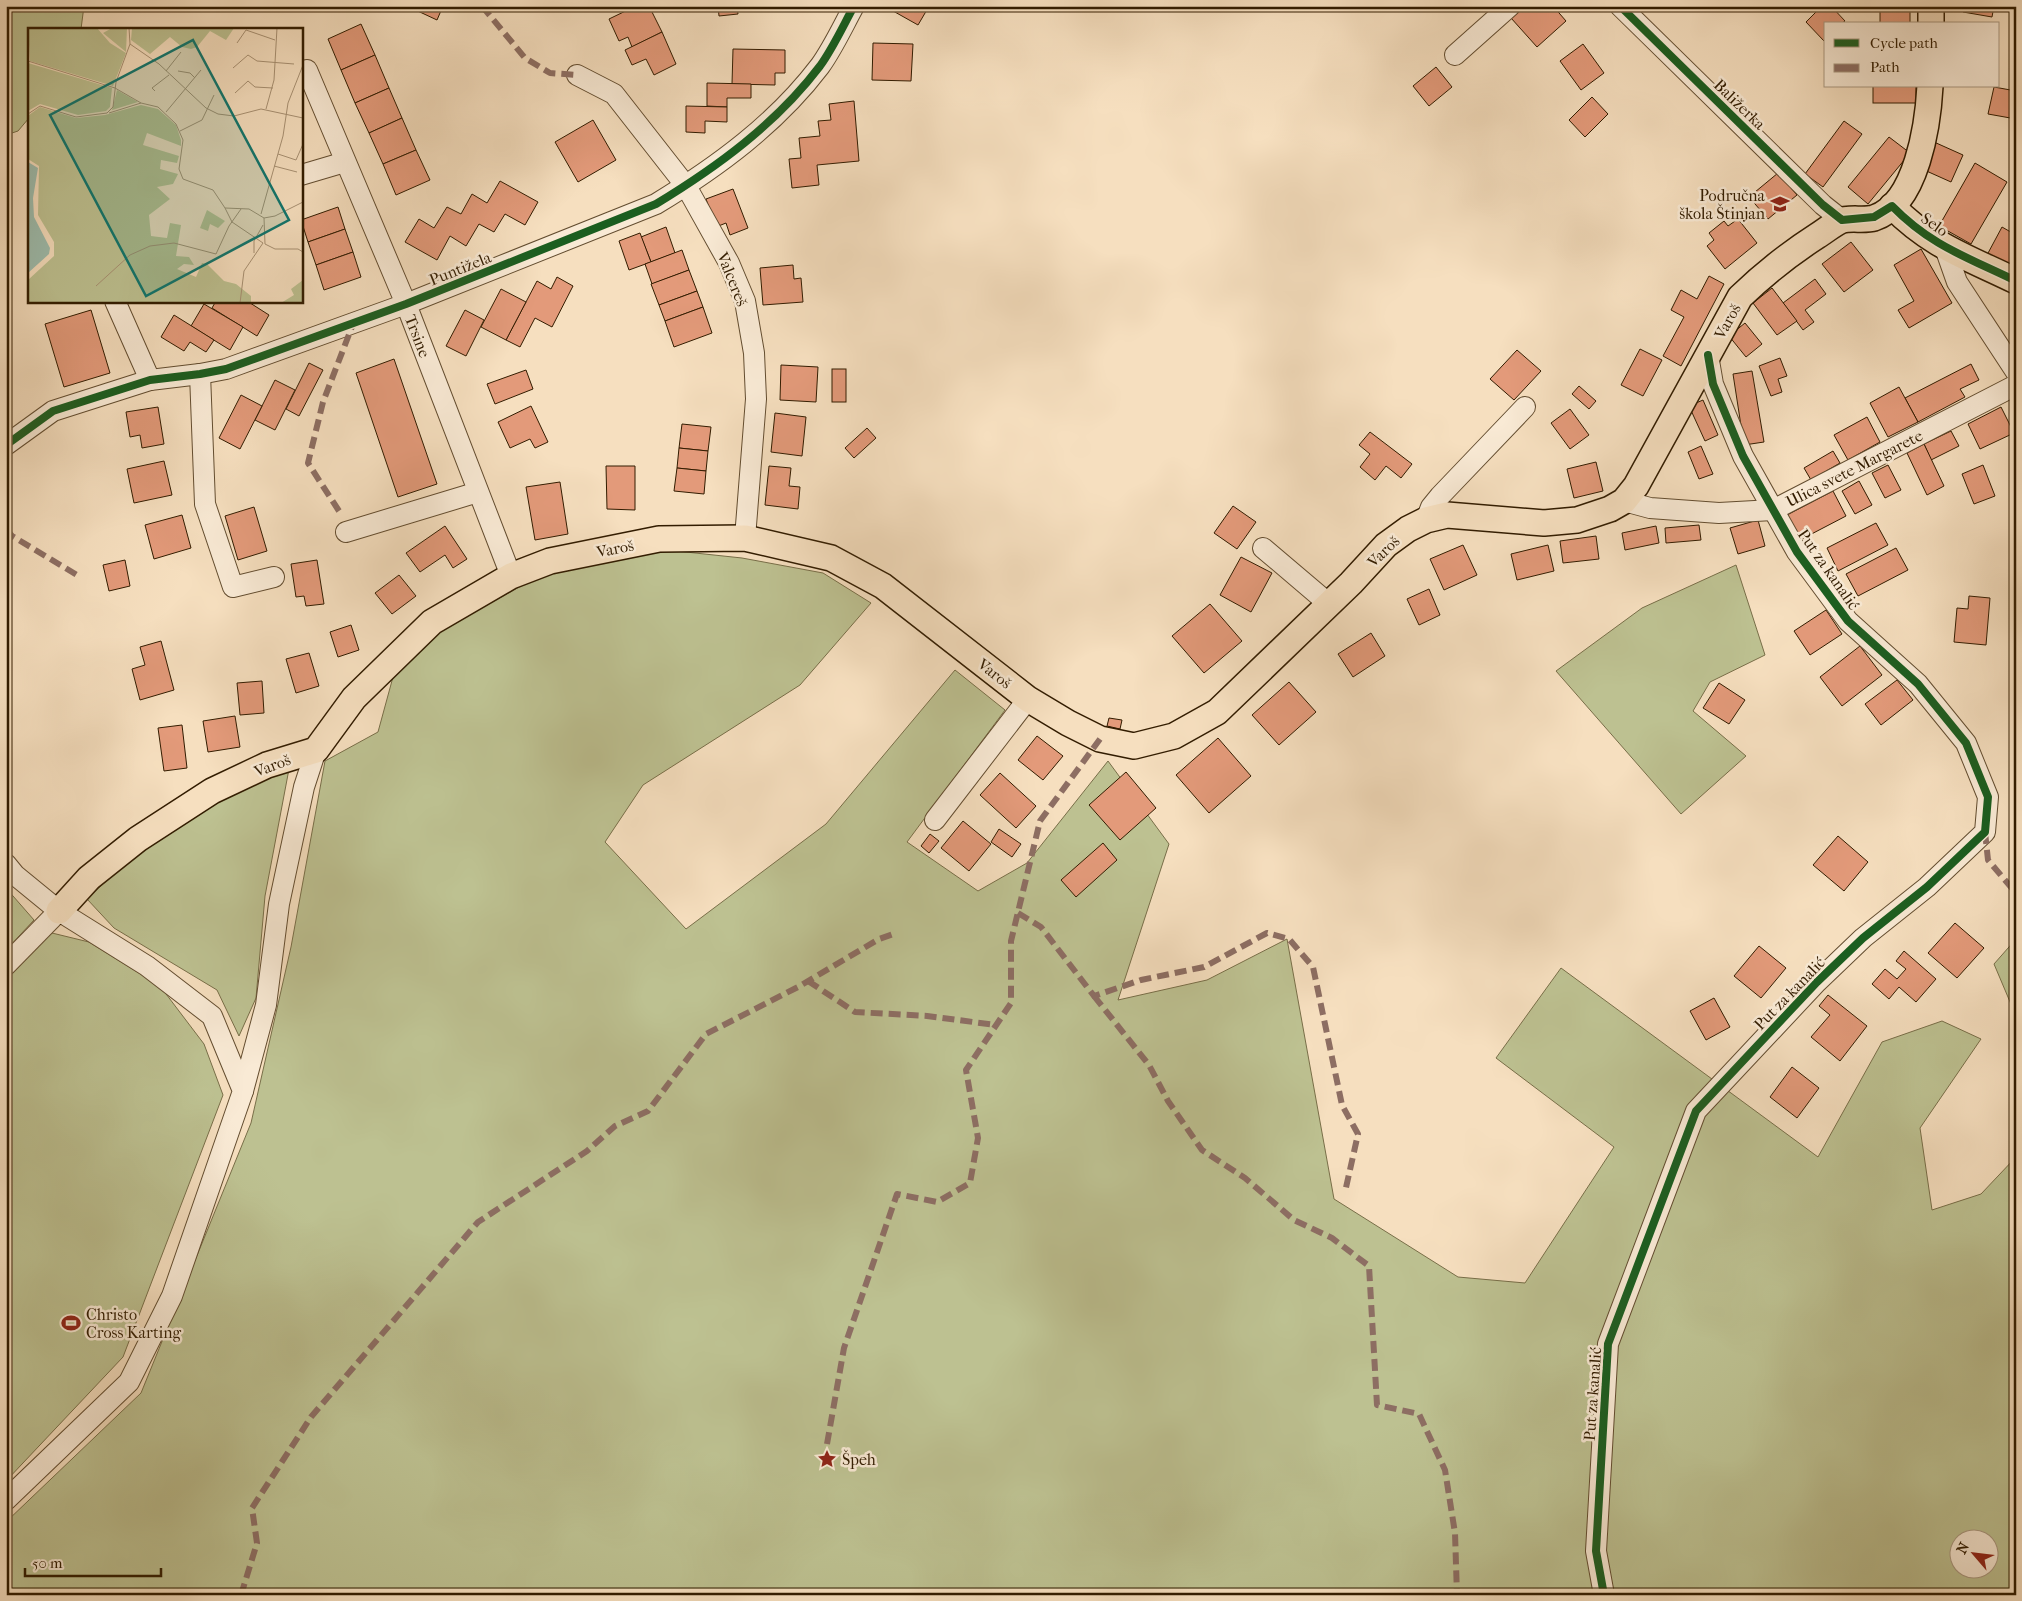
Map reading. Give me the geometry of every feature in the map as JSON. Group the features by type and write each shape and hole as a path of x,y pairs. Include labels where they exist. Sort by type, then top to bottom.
{"main road":[{"path":"1931,6 1931,22"},
{"path":"1842,220 1874,218 1892,206 1912,176 1920,155 1930,88"},
{"name":"Selo","path":"1892,206 1909,223 1945,248 2016,281"},
{"name":"Varoš","path":"59,911 89,878 138,839 212,791 267,765 316,750 354,698 432,622 511,576 550,561 659,540 745,538 831,558 883,586 1028,699 1068,723 1100,738 1134,746 1174,736 1217,712 1329,604 1386,545 1408,529 1426,520 1447,515 1552,522 1596,516 1624,501 1636,486 1735,306 1746,291 1782,260 1842,220"}],"street":[{"name":"Puntižela","path":"6,445 53,411 150,380 226,369 406,304 656,204 686,186 762,130 820,66 854,6"},
{"path":"1455,55 1510,6"},
{"name":"Baližerka","path":"1620,6 1823,205 1842,220"},
{"name":"Trsine","path":"307,70 309,92 345,162 406,304 511,576"},
{"name":"Valcereš","path":"577,75 614,94 686,186 729,263 745,301 754,353 756,399 745,538"},
{"path":"302,176 345,162"},
{"name":"Selo","path":"1945,248 1957,282 2016,372"},
{"path":"116,302 150,380"},
{"name":"Put za kanalić","path":"1604,1595 1596,1551 1608,1344 1696,1111 1817,982 1863,938 1927,887 1985,832 1988,797 1966,743 1918,684 1893,659 1848,621 1797,552 1743,456 1713,384 1708,355"},
{"path":"200,374 205,504 233,587 274,577"},
{"name":"Ulica svete Margarete","path":"1624,501 1650,508 1720,513 1773,510 2016,385"},
{"path":"1426,520 1431,506 1525,408"},
{"path":"346,532 478,492"},
{"path":"1262,548 1329,604"},
{"path":"936,820 1028,699"},
{"path":"6,1500 129,1382 172,1296 243,1091 266,1005 279,904 304,787 316,750"},
{"path":"6,864 15,875 59,911 147,966 212,1016 243,1091"},
{"path":"6,965 59,911"}],"green space":[{"path":"6,6 84,6 81,28 28,28 28,119 18,131 6,135"},
{"path":"667,550 742,558 823,573 871,603 800,685 643,785 605,842 686,929 826,824 955,670 1005,710 907,842 978,891 1027,863 1108,761 1169,844 1118,1000 1207,980 1287,939 1334,1199 1458,1277 1525,1283 1614,1147 1496,1058 1561,968 1818,1157 1882,1042 1942,1021 1981,1039 1920,1128 1932,1210 1981,1194 2016,1157 2016,1595 6,1595 6,1522 141,1393 251,1123 291,947 325,761 378,732 393,677 440,631 521,586 553,573"},
{"path":"1736,565 1765,655 1710,682 1693,711 1746,756 1681,814 1556,671 1642,608"},
{"path":"289,769 265,896 256,998 239,1036 217,990 114,928 87,899 146,844 220,798"},
{"path":"6,888 34,920 6,950"},
{"path":"52,933 89,942 160,986 204,1044 223,1095 123,1357 6,1481 6,979"},
{"path":"2016,939 2016,1016 1994,964"}],"building":[{"path":"407,6 443,6 437,20"},
{"path":"636,6 649,6 662,32 632,47 628,37 619,41 609,19"},
{"path":"718,6 737,6 738,14 719,16"},
{"path":"925,6 928,8 918,25 886,7"},
{"path":"1524,6 1553,6 1566,21 1537,47 1511,18"},
{"path":"1822,6 1831,6 1845,21 1824,22 1824,41 1806,22"},
{"path":"1880,6 1910,6 1910,22 1880,22"},
{"path":"1964,6 1994,6 1992,17 1963,12"},
{"path":"361,24 375,55 341,70 328,39"},
{"path":"662,32 676,64 654,75 646,59 632,65 625,50"},
{"path":"873,43 913,44 911,81 872,80"},
{"path":"1583,44 1604,73 1581,90 1560,61"},
{"path":"733,49 785,50 785,73 775,73 775,85 732,84"},
{"path":"375,55 389,88 355,103 341,70"},
{"path":"1436,67 1452,87 1429,106 1413,86"},
{"path":"707,83 751,84 751,98 727,98 727,107 707,106"},
{"path":"389,88 402,118 369,133 355,103"},
{"path":"1873,88 1916,88 1916,103 1873,103"},
{"path":"1994,88 2016,91 2016,119 1988,114"},
{"path":"1592,97 1608,114 1585,137 1569,120"},
{"path":"854,101 859,161 817,165 819,185 792,188 789,159 801,158 799,138 820,136 818,121 831,120 829,104"},
{"path":"686,106 727,107 727,122 705,121 705,133 686,132"},
{"path":"402,118 416,150 383,164 369,133"},
{"path":"593,120 616,160 578,182 555,142"},
{"path":"1844,121 1862,134 1823,187 1805,174"},
{"path":"1889,137 1910,153 1868,204 1848,187"},
{"path":"1934,142 1963,155 1951,182 1922,169"},
{"path":"416,150 430,180 396,195 383,164"},
{"path":"1975,163 2007,182 1971,244 1939,226"},
{"path":"1778,173 1797,195 1768,219 1749,197"},
{"path":"500,181 538,202 525,225 505,214 494,232 479,224 466,246 450,236 437,260 405,242 419,219 434,228 447,207 461,214 472,194 487,203"},
{"path":"733,189 748,228 730,235 726,223 716,227 706,199"},
{"path":"338,207 345,229 308,242 302,220"},
{"path":"1738,219 1757,243 1725,269 1707,246 1714,240 1709,233 1724,221 1728,226"},
{"path":"666,227 675,253 651,262 641,237"},
{"path":"2002,227 2016,235 2016,271 1987,255"},
{"path":"345,229 353,252 316,265 308,242"},
{"path":"640,233 651,262 629,270 619,241"},
{"path":"1851,242 1873,270 1844,292 1822,264"},
{"path":"1921,249 1952,303 1909,328 1898,310 1914,301 1894,265"},
{"path":"682,250 689,270 652,284 645,264"},
{"path":"353,252 361,277 324,290 316,265"},
{"path":"793,265 794,279 801,278 803,302 763,305 760,268"},
{"path":"689,270 697,291 659,305 651,284"},
{"path":"1709,276 1724,284 1681,366 1663,356 1684,317 1671,310 1681,290 1697,299"},
{"path":"557,277 573,286 552,327 535,318 520,347 506,340 537,281 551,289"},
{"path":"1815,279 1826,294 1805,310 1814,322 1803,330 1783,303"},
{"path":"1772,288 1797,321 1777,335 1753,303"},
{"path":"501,289 526,302 506,340 481,327"},
{"path":"697,291 703,307 665,321 659,305"},
{"path":"215,302 249,302 269,315 257,336 212,308"},
{"path":"204,304 243,327 230,350 191,326"},
{"path":"703,307 712,333 674,347 665,321"},
{"path":"91,310 110,373 64,387 45,324"},
{"path":"465,310 484,320 466,356 446,346"},
{"path":"174,315 214,340 206,352 190,342 184,351 161,337"},
{"path":"1745,323 1762,344 1746,357 1729,336"},
{"path":"1640,349 1662,360 1643,396 1621,385"},
{"path":"1517,350 1541,371 1514,400 1490,379"},
{"path":"1780,358 1787,376 1778,379 1782,392 1771,396 1759,366"},
{"path":"394,359 437,484 398,497 356,373"},
{"path":"309,363 323,370 299,416 286,409"},
{"path":"1971,364 1979,380 1960,389 1965,397 1918,422 1905,398"},
{"path":"781,365 818,367 816,402 780,400"},
{"path":"832,369 846,369 846,402 832,402"},
{"path":"526,370 533,389 495,404 487,384"},
{"path":"1752,371 1764,442 1744,445 1733,374"},
{"path":"275,380 295,390 275,430 255,420"},
{"path":"1579,386 1596,401 1589,409 1572,394"},
{"path":"1899,387 1918,422 1888,437 1870,403"},
{"path":"241,395 262,406 240,449 219,438"},
{"path":"1703,400 1718,435 1705,441 1689,406"},
{"path":"531,406 548,442 535,448 530,439 510,448 498,422"},
{"path":"158,407 164,444 142,448 140,435 130,437 126,412"},
{"path":"2001,407 2014,433 1980,449 1968,424"},
{"path":"1570,409 1589,435 1570,449 1551,423"},
{"path":"775,413 806,417 802,456 771,452"},
{"path":"1867,417 1880,442 1848,460 1834,435"},
{"path":"682,424 711,427 708,451 679,448"},
{"path":"867,428 876,438 854,458 845,448"},
{"path":"1951,431 1959,446 1931,460 1924,444"},
{"path":"1370,432 1412,464 1401,478 1386,466 1375,480 1360,467 1370,454 1359,445"},
{"path":"1924,444 1944,486 1927,495 1907,453"},
{"path":"1701,446 1713,474 1699,479 1688,452"},
{"path":"679,448 708,451 706,471 677,468"},
{"path":"1833,451 1840,463 1811,480 1804,468"},
{"path":"164,461 172,495 134,503 127,469"},
{"path":"1596,462 1603,491 1574,498 1567,469"},
{"path":"1888,465 1901,490 1885,498 1872,473"},
{"path":"1983,465 1995,496 1974,504 1962,474"},
{"path":"606,466 635,466 635,510 607,509"},
{"path":"769,466 791,468 789,486 800,487 798,509 765,505"},
{"path":"677,468 706,471 704,494 674,491"},
{"path":"1859,481 1872,505 1855,514 1842,491"},
{"path":"560,482 568,534 535,540 526,487"},
{"path":"1833,491 1846,516 1800,540 1787,515"},
{"path":"1233,506 1256,522 1237,549 1214,533"},
{"path":"254,507 267,551 238,560 225,516"},
{"path":"182,515 191,548 154,559 145,525"},
{"path":"1758,520 1765,546 1738,554 1730,528"},
{"path":"1876,523 1888,545 1838,571 1827,548"},
{"path":"1699,525 1701,540 1666,543 1665,528"},
{"path":"445,526 467,559 453,568 445,555 420,572 406,553"},
{"path":"1656,526 1659,543 1625,550 1622,533"},
{"path":"1596,536 1599,559 1563,563 1560,541"},
{"path":"1463,545 1477,575 1444,590 1430,559"},
{"path":"1548,545 1554,571 1517,580 1511,554"},
{"path":"1896,548 1908,570 1858,596 1846,574"},
{"path":"1241,557 1272,573 1251,612 1220,595"},
{"path":"125,560 130,586 109,591 103,565"},
{"path":"317,560 324,604 306,606 304,596 296,597 291,564"},
{"path":"399,575 416,596 392,614 375,593"},
{"path":"1429,589 1440,615 1419,625 1407,599"},
{"path":"1969,596 1990,598 1986,645 1954,642 1957,608 1968,609"},
{"path":"1210,604 1242,641 1204,673 1172,636"},
{"path":"1826,610 1842,634 1810,655 1794,631"},
{"path":"351,625 359,650 338,657 330,632"},
{"path":"1371,633 1385,656 1353,677 1338,654"},
{"path":"161,641 174,690 140,700 132,669 145,665 140,647"},
{"path":"1860,646 1882,675 1842,706 1820,677"},
{"path":"309,653 319,686 296,693 286,659"},
{"path":"1897,680 1913,700 1881,725 1865,704"},
{"path":"262,681 264,713 240,715 237,683"},
{"path":"1289,682 1316,712 1279,745 1252,715"},
{"path":"1719,683 1745,700 1729,724 1703,708"},
{"path":"235,716 240,747 208,752 203,721"},
{"path":"1109,718 1122,720 1120,729 1107,726"},
{"path":"182,725 187,768 164,771 158,728"},
{"path":"1037,736 1063,756 1043,780 1018,760"},
{"path":"1218,738 1251,776 1209,813 1176,775"},
{"path":"1126,772 1156,808 1120,840 1089,805"},
{"path":"1000,773 1036,806 1016,828 980,795"},
{"path":"963,821 991,844 969,871 941,848"},
{"path":"999,829 1021,844 1012,857 991,842"},
{"path":"930,834 939,841 929,853 921,846"},
{"path":"1838,836 1868,862 1844,891 1813,865"},
{"path":"1103,843 1117,860 1076,897 1061,880"},
{"path":"1955,923 1984,948 1957,978 1928,953"},
{"path":"1759,946 1786,968 1761,998 1734,976"},
{"path":"1904,951 1936,979 1916,1002 1899,987 1889,999 1872,984 1885,969 1897,979 1906,969 1896,961"},
{"path":"1828,995 1867,1026 1840,1061 1811,1037 1830,1015 1819,1006"},
{"path":"1714,998 1730,1027 1706,1040 1690,1011"},
{"path":"1792,1067 1819,1088 1797,1118 1770,1097"}],"marked path":[{"path":"482,6 525,58 550,73 577,75"},
{"path":"339,511 308,463 323,402 353,324"},
{"path":"6,529 12,536 77,575"},
{"path":"827,1444 844,1348 897,1194 937,1202 970,1183 978,1138 966,1070 1011,1003 1011,941 1040,821 1100,739"},
{"path":"1985,832 1988,860 2016,893"},
{"path":"1018,913 1041,927 1094,996 1141,980 1204,967 1267,933 1289,939 1313,967 1342,1105 1358,1134 1345,1192"},
{"path":"241,1595 257,1543 252,1508 311,1417 478,1222 587,1151 615,1126 648,1111 706,1034 798,987 879,939 896,933"},
{"path":"808,981 855,1012 927,1016 996,1025"},
{"path":"1094,996 1149,1065 1168,1101 1202,1150 1245,1178 1294,1220 1332,1238 1369,1266 1377,1405 1419,1414 1445,1470 1455,1533 1457,1595"}],"cycle path":[{"path":"6,445 53,411 150,380 226,369 406,304 656,204 723,159 784,107 820,66 854,6"},
{"path":"1620,6 1823,205 1842,220 1874,217 1892,206 1935,241 2016,281"},
{"path":"1604,1595 1596,1551 1608,1344 1696,1111 1817,982 1863,938 1927,887 1985,832 1988,797 1966,743 1918,684 1848,621 1797,552 1743,456 1713,384 1708,355"}],"place":[{"name":"Područna škola Štinjan","path":"1780,204"},
{"name":"Christo Cross Karting","path":"71,1323"},
{"name":"Špeh","path":"827,1459"}]}
